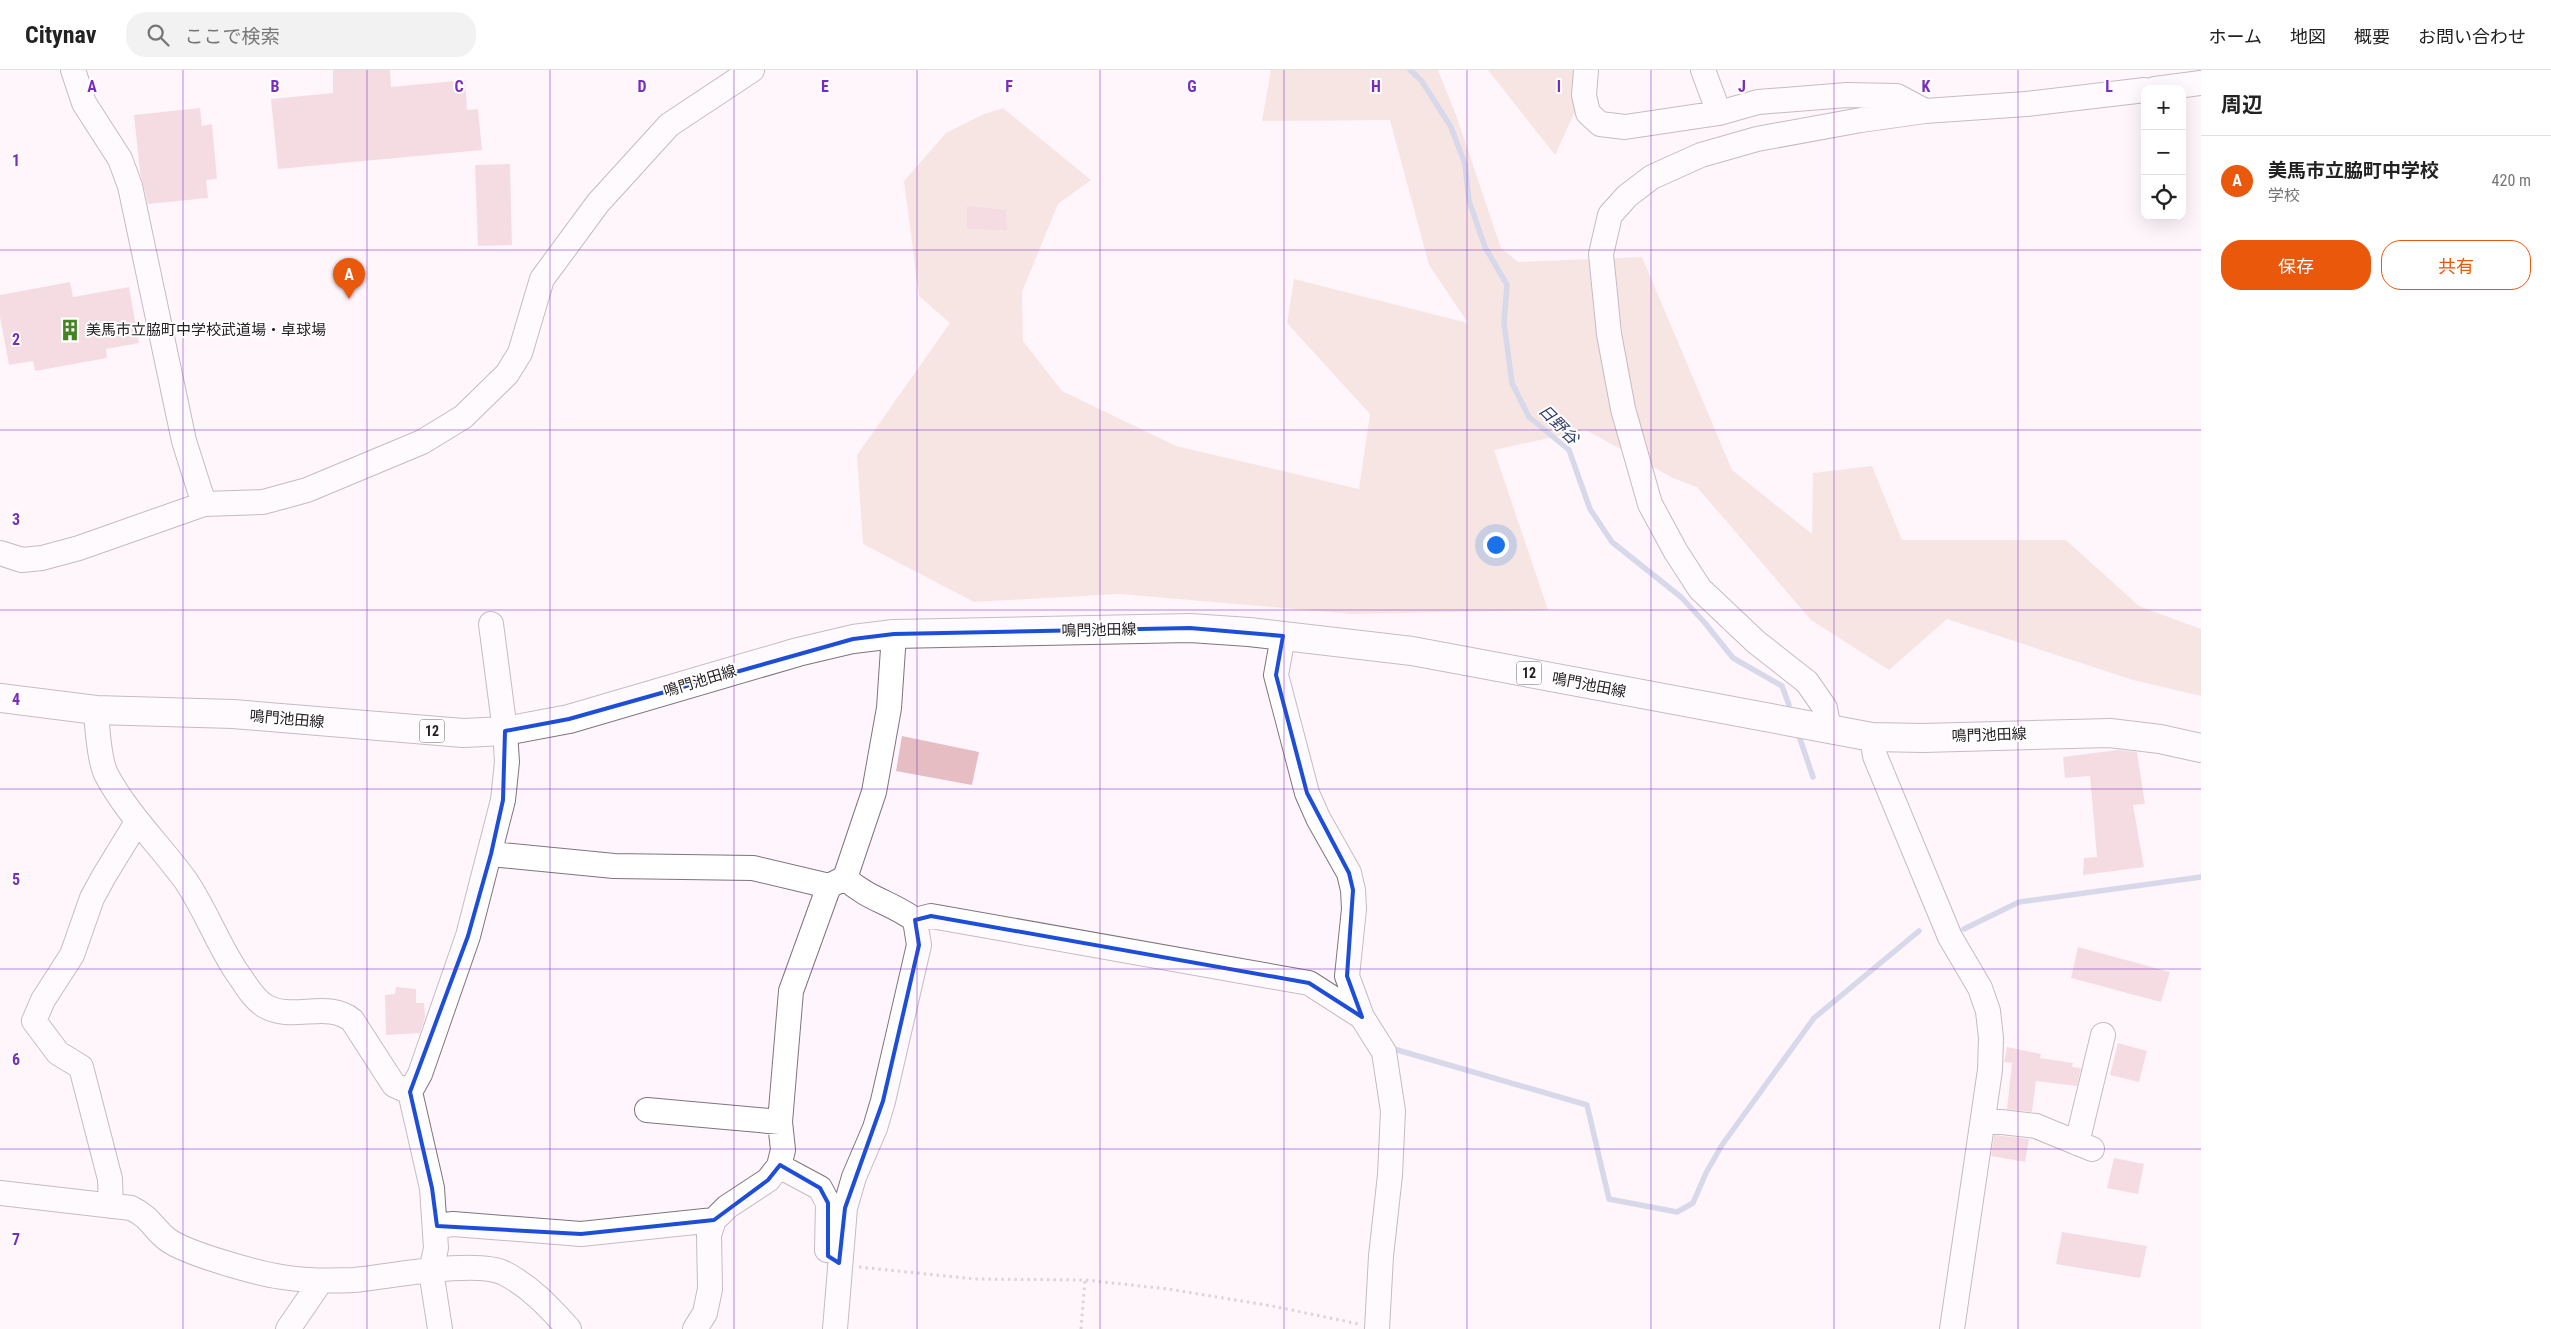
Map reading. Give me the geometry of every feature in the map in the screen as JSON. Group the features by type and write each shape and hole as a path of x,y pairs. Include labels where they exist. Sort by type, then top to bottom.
{"main road":[{"name":"鳴門池田線","path":"0,698 96,710 233,714 463,733 505,731 569,719 798,652 853,639 894,634 1190,628 1283,636 1412,651 1872,737 1923,738 2110,733 2160,739 2201,748"}],"street":[{"path":"73,70 84,103 120,159 130,186 184,441 204,504"},
{"path":"0,552 22,560 42,558 79,548 204,504 263,502 307,490 422,442 463,417 507,374 520,353 542,279 598,203 670,125 752,70"},
{"path":"1586,70 1584,95 1588,113 1600,124 1625,127 1719,113 1758,102 1848,95 1897,96 1925,111"},
{"path":"1703,70 1719,113"},
{"path":"2186,85 2201,83"},
{"path":"1829,729 1824,708 1807,682 1756,642 1700,589 1676,552 1650,504 1623,409 1609,334 1601,254 1610,215 1627,196 1652,177 1701,156 1757,139 1861,120 1925,111 2026,104 2141,90"},
{"path":"440,1329 431,1271 436,1248 432,1188 410,1092 420,1074 468,936 502,800 507,762 505,731 491,624"},
{"path":"695,1329 705,1313 710,1289 709,1235 714,1220 727,1207 768,1180 779,1166 782,1150 780,1122 791,991 874,792 889,708 894,634"},
{"path":"1283,636 1276,675 1307,792 1318,818 1349,873 1353,890 1354,909 1347,976 1362,1017 1384,1052 1393,1111 1390,1175 1381,1256 1377,1328"},
{"path":"96,710 96,727 106,772 137,822 163,850 187,883 227,957 255,998 266,1006 282,1013 342,1012 352,1020 394,1085 410,1092"},
{"path":"1872,737 1875,756 1926,883 1950,937 1980,988 1988,1011 1991,1038 1990,1070 1952,1329"},
{"path":"110,1206 110,1179 81,1067 58,1052 34,1021 43,1000 72,955 100,883 137,822"},
{"path":"490,854 614,866 753,868 837,882 876,901 899,908 915,920 919,945 883,1101 875,1128 854,1177 845,1208 835,1329"},
{"path":"915,920 931,916 1308,983 1362,1017"},
{"path":"1984,1120 2036,1126 2084,1146 2103,1035"},
{"path":"647,1110 780,1122"},
{"path":"779,1166 820,1188 828,1204 828,1256 839,1263"},
{"path":"0,1193 131,1208 146,1215 167,1239 191,1252 280,1277 354,1280 469,1268 502,1272 535,1292 569,1329"},
{"path":"436,1226 452,1224 581,1234 714,1220"},
{"path":"288,1329 321,1280"}],"path":[{"path":"839,1263 883,1271 975,1279 1085,1280 1168,1288 1272,1306 1377,1328"},
{"path":"1081,1329 1085,1280"}],"highlighted area":[{"path":"1190,628 1283,636 1276,675 1307,793 1349,873 1353,890 1347,976 1362,1017 1309,983 931,916 915,920 919,945 883,1101 845,1208 839,1263 828,1256 828,1203 820,1188 780,1165 768,1180 714,1220 581,1234 437,1226 432,1188 410,1092 468,936 491,854 503,800 505,731 569,719 853,639 894,634"}],"shaded area":[{"path":"1271,70 1438,70 1456,115 1501,248 1518,262 1642,257 1732,470 1812,534 1813,473 1872,466 1902,540 2066,540 2139,606 2201,629 2201,696 2133,680 1947,619 1889,670 1811,620 1697,487 1673,478 1586,430 1494,450 1548,610 1352,614 1120,594 974,602 863,544 857,455 950,323 919,296 904,181 946,133 982,115 1003,108 1091,180 1058,204 1022,292 1023,341 1062,391 1176,446 1359,489 1370,414 1287,323 1294,279 1468,323 1429,265 1390,120 1262,121"},
{"path":"1488,70 1579,70 1583,94 1555,155"}],"building":[{"path":"333,70 390,70 391,87 465,80 467,110 478,109 482,150 278,169 271,99 333,93"},
{"path":"200,108 202,126 212,124 217,179 206,180 208,198 148,204 140,172 134,115"},
{"path":"510,164 512,245 478,246 475,165"},
{"path":"967,206 1006,210 1007,230 967,229"},
{"name":"美馬市立脇町中学校武道場・卓球場","path":"70,282 73,297 129,287 139,343 106,349 107,358 35,371 33,361 9,365 0,317 0,295"},
{"path":"902,736 979,752 972,785 896,771"},
{"path":"2118,750 2137,752 2145,804 2133,805 2144,867 2083,875 2084,858 2097,857 2090,776 2065,778 2063,757"},
{"path":"2078,947 2170,972 2161,1002 2071,978"},
{"path":"396,987 416,989 416,1003 424,1003 425,1017 420,1033 386,1035 385,995 395,994"},
{"path":"2118,1043 2147,1051 2139,1082 2110,1075"},
{"path":"2007,1047 2041,1054 2040,1058 2073,1063 2072,1067 2081,1068 2077,1086 2036,1081 2032,1112 2007,1109 2012,1063 2004,1062"},
{"path":"1994,1135 2029,1139 2025,1162 1991,1156"},
{"path":"2114,1158 2144,1164 2138,1194 2107,1188"},
{"path":"2062,1232 2147,1246 2140,1278 2056,1264"}],"waterway":[{"name":"日野谷","path":"1410,70 1421,80 1451,127 1465,164 1469,201 1485,247 1507,285 1504,323 1512,383 1529,417 1569,450 1590,509 1612,542 1681,597 1733,658 1782,686 1789,705"},
{"name":"日野谷","path":"1800,739 1813,777"},
{"path":"1964,929 2019,902 2201,877"},
{"path":"1394,1049 1587,1105 1609,1199 1677,1212 1693,1203 1706,1173 1722,1145 1814,1018 1919,931"}],"place":[{"name":"美馬市立脇町中学校","path":"349,299"},
{"name":"美馬市立脇町中学校武道場・卓球場","path":"70,330"}]}
